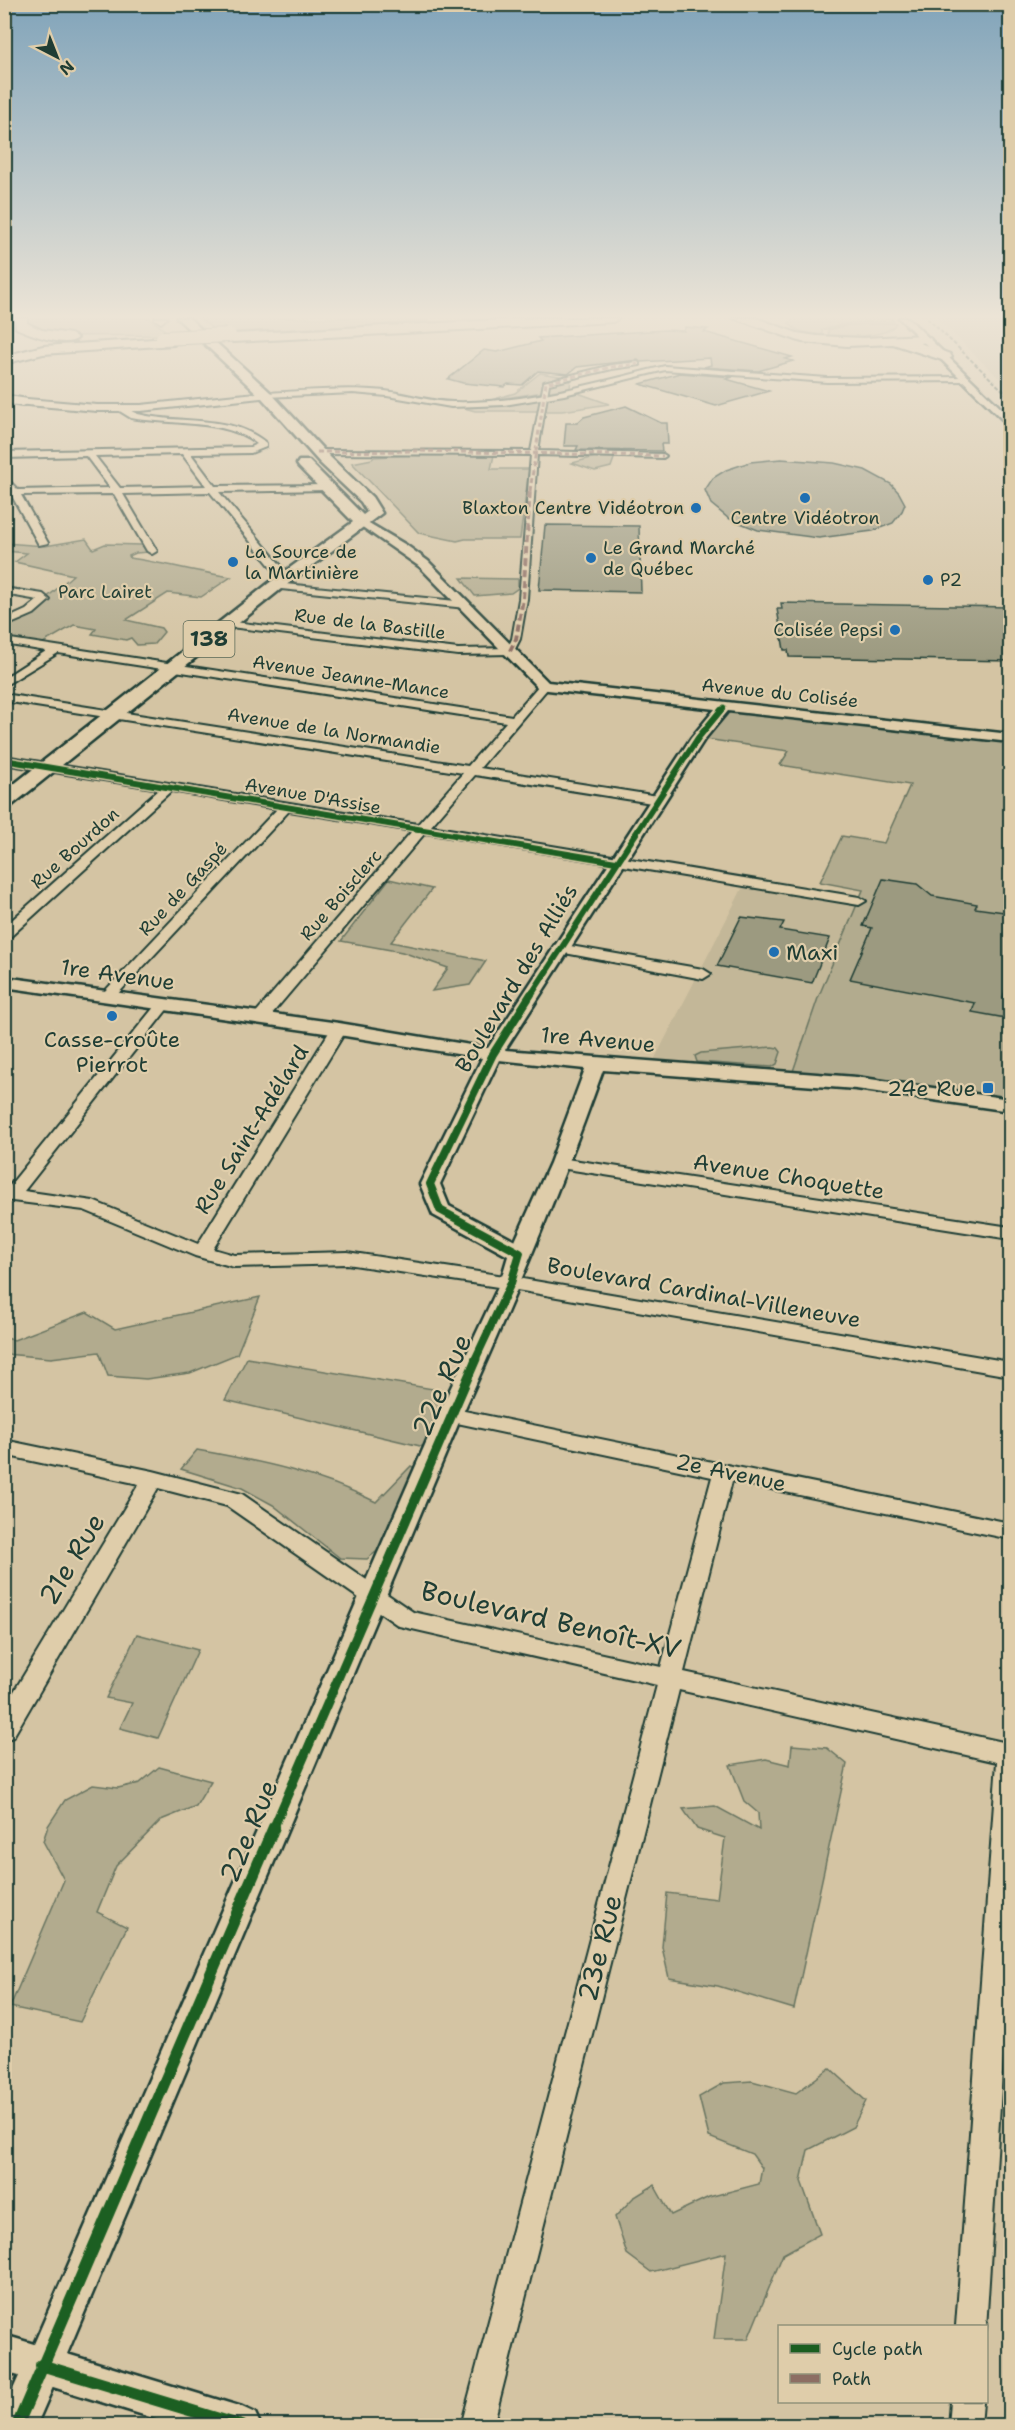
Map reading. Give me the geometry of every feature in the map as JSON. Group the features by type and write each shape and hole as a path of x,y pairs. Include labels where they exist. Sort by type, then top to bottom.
{"main road":[{"path":"299,431 367,500 375,513"},
{"path":"292,451 345,508 362,522"},
{"name":"138","path":"4,802 226,624 375,513"}],"street":[{"path":"4,455 251,450 264,445 254,438 236,431"},
{"path":"510,651 518,641 531,473 539,431"},
{"path":"184,452 280,571 290,575"},
{"path":"317,452 663,456"},
{"path":"88,453 117,491 152,551"},
{"path":"4,478 10,493 43,543"},
{"path":"10,493 327,487"},
{"path":"375,513 404,547 466,605 544,686"},
{"path":"362,522 385,539 404,547"},
{"path":"276,586 466,605"},
{"path":"4,591 39,596 45,600 30,612 4,624"},
{"name":"Rue de la Bastille","path":"226,624 458,652 510,651"},
{"name":"Avenue Jeanne-Mance","path":"4,641 514,720"},
{"path":"4,683 56,649"},
{"name":"Avenue du Colisée","path":"544,686 1011,738"},
{"name":"Rue Boisclerc","path":"259,1019 544,686"},
{"name":"Avenue de la Normandie","path":"4,697 658,800"},
{"name":"Boulevard des Alliés","path":"520,1253 440,1210 430,1184 493,1054 559,948 698,738 724,706"},
{"name":"Avenue D'Assise","path":"4,760 859,901"},
{"name":"Rue Bourdon","path":"4,935 170,786"},
{"name":"Rue de Gaspé","path":"108,996 286,807"},
{"path":"559,948 703,974"},
{"name":"1re Avenue","path":"4,982 339,1029 493,1054 596,1064 846,1082 1011,1105"},
{"path":"8,1195 164,1004"},
{"name":"Rue Saint-Adélard","path":"202,1252 339,1029"},
{"name":"22e Rue","path":"17,2426 41,2365 450,1415 512,1283 520,1253 560,1163 596,1064"},
{"name":"Avenue Choquette","path":"560,1163 1011,1233"},
{"name":"Boulevard Cardinal-Villeneuve","path":"8,1195 87,1205 202,1252 234,1261 347,1258 512,1283 1011,1369"},
{"name":"2e Avenue","path":"450,1415 724,1470 1011,1532"},
{"name":"Boulevard Benoît-XV","path":"4,1447 153,1479 234,1500 407,1620 1010,1752"},
{"name":"23e Rue","path":"477,2426 724,1470"},
{"name":"21e Rue","path":"4,1730 153,1479"},
{"path":"972,2325 1010,1752"},
{"path":"4,2353 242,2426"},
{"path":"965,2426 967,2403"}],"shaded area":[{"path":"745,883 859,901 818,998 791,1077 650,1068"}],"green space":[{"path":"494,455 491,469 529,469 520,539 457,541 419,533 352,463 374,457"},
{"path":"603,455 615,456 611,467 595,471 572,463"},
{"name":"Parc Lairet","path":"86,539 93,549 105,544 141,545 150,552 136,553 129,556 130,558 231,577 201,597 168,593 126,620 161,628 164,632 154,644 137,645 131,638 126,640 92,634 96,629 74,625 38,646 5,641 4,624 30,612 73,575 15,562 27,553 5,551 5,543 45,546"},
{"path":"461,578 518,579 518,588 511,593 475,596"},
{"path":"724,707 1010,737 1010,1105 923,1091 791,1077 818,998 863,890 820,882 842,836 884,843 910,785 780,765 789,751 698,738"},
{"path":"389,879 432,889 391,942 486,961 470,985 432,991 448,968 402,952 341,941"},
{"path":"778,1048 781,1052 777,1064 772,1067 697,1062 695,1056 701,1053"},
{"path":"260,1297 237,1354 190,1373 146,1379 108,1376 99,1352 51,1358 5,1354 5,1338 14,1340 87,1312 115,1329"},
{"path":"247,1358 451,1392 429,1448 225,1400"},
{"path":"197,1450 311,1476 376,1502 411,1466 424,1473 386,1544 367,1559 340,1558 273,1505 242,1488 181,1469"},
{"path":"137,1634 198,1650 158,1738 120,1728 132,1703 106,1698"},
{"path":"792,1745 827,1748 847,1764 794,2009 718,1986 669,1978 662,1947 667,1893 717,1899 725,1838 697,1829 683,1809 715,1806 759,1830 758,1813 744,1801 730,1765 766,1759 790,1765"},
{"path":"159,1767 211,1781 196,1806 161,1820 116,1866 97,1912 127,1927 80,2022 10,2007 64,1880 43,1841 48,1826 65,1800 93,1785 118,1788 140,1783"},
{"path":"830,2068 866,2101 853,2127 808,2150 801,2181 820,2234 783,2254 748,2339 714,2339 726,2253 651,2272 627,2254 615,2217 633,2198 654,2185 671,2215 709,2197 759,2184 762,2168 752,2154 709,2137 699,2097 724,2083 752,2081 796,2093"}],"building":[{"path":"565,431 667,431 668,444 661,444 662,451 576,450 578,446 564,446"},
{"name":"Centre Vidéotron","path":"781,459 834,463 865,470 891,484 905,504 893,523 873,531 819,538 758,530 728,518 711,504 705,490 713,478 726,470 750,462"},
{"name":"Le Grand Marché de Québec","path":"545,525 639,526 641,592 539,590"},
{"name":"Colisée Pepsi","path":"781,603 1011,607 1011,661 789,657 788,650 784,650 777,609 782,609"},
{"path":"883,879 917,884 932,896 977,904 975,908 1011,913 1011,973 1003,997 1011,998 1011,1019 972,1012 975,1003 850,979 872,928 863,926"},
{"name":"Maxi","path":"741,917 784,922 780,930 830,938 812,983 717,966"}],"marked path":[{"path":"510,651 518,632 523,599 531,473 538,431"},
{"path":"317,452 418,451 663,456"}],"cycle path":[{"path":"17,2426 450,1415 511,1283 520,1253 440,1210 430,1184 493,1054 698,738 724,707"},
{"path":"4,760 616,862"},
{"path":"41,2365 242,2426"}],"place":[{"name":"Centre Vidéotron","path":"805,498"},
{"name":"Blaxton Centre Vidéotron","path":"696,508"},
{"name":"Le Grand Marché de Québec","path":"591,558"},
{"name":"La Source de la Martinière","path":"233,562"},
{"name":"P2","path":"928,580"},
{"name":"Colisée Pepsi","path":"895,630"},
{"name":"Maxi","path":"774,952"},
{"name":"Casse-croûte Pierrot","path":"112,1016"},
{"name":"24e Rue","path":"988,1088"}]}
